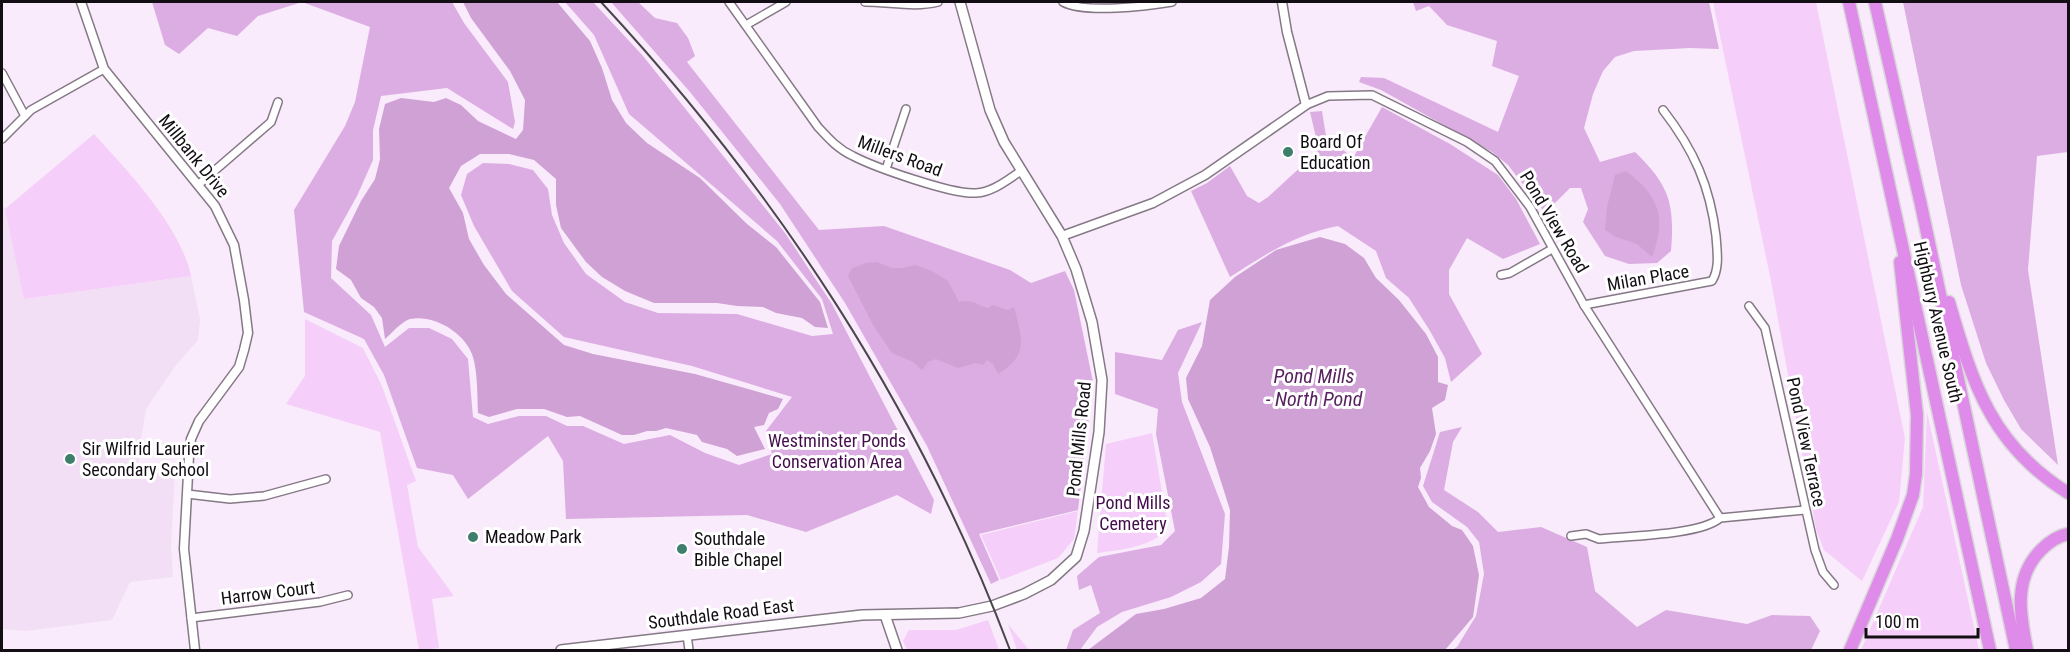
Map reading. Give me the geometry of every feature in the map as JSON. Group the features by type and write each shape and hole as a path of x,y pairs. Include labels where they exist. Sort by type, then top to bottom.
{"highway":[{"name":"Highbury Avenue South","path":"1849,2 1918,309 1990,651"},
{"name":"Highbury Avenue South","path":"1875,2 1921,205 2016,651"},
{"path":"1921,205 1966,359 1993,421 2025,459 2043,476 2068,493"},
{"path":"1850,651 1897,539 1913,495 1916,474 1917,415 1894,210"},
{"path":"2027,651 2021,621 2020,594 2023,579 2029,564 2049,542 2068,534"}],"main road":[{"name":"Pond Mills Road","path":"885,615 958,613 992,606 1024,594 1051,580 1076,557 1084,531 1092,488 1102,380 1092,322 1076,268 1062,236 1004,142 990,110 960,2"},
{"name":"Southdale Road East","path":"561,651 862,615 885,615"},
{"path":"885,615 897,651"}],"street":[{"name":"Millbank Drive","path":"81,2 104,69 215,206 234,245 244,300 248,333 238,366 199,420 191,439 184,549 195,651"},
{"name":"Millers Road","path":"729,2 818,127 834,144 853,156 950,190 976,193 994,188 1021,171"},
{"path":"746,25 786,2"},
{"path":"865,2 911,4 938,2"},
{"path":"1063,2 1071,6 1141,7 1172,2"},
{"path":"1282,2 1287,32 1306,105"},
{"path":"2,139 31,110 104,69"},
{"path":"2,73 25,116"},
{"name":"Pond View Road","path":"1062,236 1153,203 1205,175 1306,105 1328,96 1372,95 1467,142 1495,161 1530,207 1584,305 1720,518"},
{"path":"198,185 271,123 278,102"},
{"path":"886,168 906,109"},
{"name":"Milan Place","path":"1584,305 1712,281 1717,273 1713,211 1705,181 1675,125 1663,110"},
{"path":"1501,275 1510,273 1552,249"},
{"name":"Pond View Terrace","path":"1749,306 1765,328 1815,550 1823,572 1834,585"},
{"path":"187,494 230,499 264,496 326,479"},
{"path":"1572,536 1586,534 1599,539 1698,529 1720,518 1805,510"},
{"name":"Harrow Court","path":"191,618 320,603 348,595"},
{"path":"687,635 689,651"}],"shaded area":[{"name":"Sir Wilfrid Laurier Secondary School","path":"2,204 25,299 191,276 200,319 198,340 176,365 146,409 138,472 175,474 171,545 173,577 130,582 112,620 26,631 2,629"}],"green space":[{"path":"152,2 302,2 258,16 237,36 208,28 179,54 165,45"},
{"name":"Westminster Ponds Conservation Area","path":"302,2 452,2 464,23 508,82 515,122 513,129 447,88 381,96 373,130 373,160 357,196 332,241 331,278 371,315 385,347 409,328 429,328 452,339 468,359 473,417 488,424 519,416 546,416 567,426 583,426 624,444 670,435 705,453 739,465 772,454 766,431 792,397 692,366 564,337 512,291 474,226 461,195 467,174 483,163 509,164 533,170 548,189 552,215 564,243 586,274 625,302 658,313 737,314 812,336 833,334 822,299 777,241 629,114 594,35 565,2 593,2 643,56 785,233 832,304 934,500 931,514 897,495 806,532 747,515 566,519 563,461 548,436 468,499 453,475 417,468 384,375 364,339 304,312 294,210 345,126 355,102 370,27"},
{"path":"611,2 638,2 655,18 677,23 688,38 695,56 687,62 819,230 884,226 1010,270 1031,283 1065,271 1074,290 1093,382 1078,510 979,534 999,580 991,584 927,446 845,303 780,204 690,92"},
{"path":"1413,2 1709,2 1719,49 1634,51 1615,57 1603,71 1593,94 1584,128 1600,162 1635,152 1656,175 1670,207 1671,251 1657,263 1629,264 1605,256 1583,222 1588,209 1581,188 1570,188 1545,213 1508,165 1492,152 1381,90 1359,82 1361,77 1384,78 1498,132 1519,76 1492,66 1497,41 1447,25 1429,6 1416,11"},
{"path":"1713,2 1816,2 1905,438 1899,502 1862,581 1824,550 1816,529 1771,281"},
{"path":"1903,2 2068,2 2068,152 2037,156 2028,270 2058,465 2021,429 1986,363 1961,285"},
{"path":"1382,107 1450,144 1498,175 1516,199 1540,244 1503,259 1467,238 1449,270 1449,294 1482,354 1451,382 1445,358 1430,331 1409,298 1386,278 1376,251 1338,226 1295,240 1230,277 1191,191 1207,183 1230,166 1247,196 1259,203 1319,150 1310,112 1322,111 1326,136 1353,158"},
{"path":"94,134 137,182 165,219 185,257 191,276 24,299 5,209"},
{"path":"305,319 363,348 382,386 416,481 407,485 418,547 454,596 432,599 439,648 419,650 380,432 286,404 305,376"},
{"path":"1202,322 1178,373 1182,402 1225,514 1221,564 1201,582 1171,597 1122,612 1097,627 1080,650 1066,650 1073,630 1100,613 1091,585 1079,590 1077,576 1099,557 1161,545 1175,531 1156,434 1158,409 1115,394 1115,352 1162,360 1178,330"},
{"path":"1927,412 1979,650 1861,650 1923,507"},
{"path":"1462,427 1453,442 1444,490 1478,512 1498,532 1541,527 1587,547 1595,591 1637,627 1666,610 1747,624 1772,615 1810,616 1820,631 1811,650 1452,650 1457,647 1476,616 1484,574 1479,542 1467,527 1432,502 1423,486 1440,432"},
{"name":"Pond Mills Cemetery","path":"1152,433 1168,528 1154,540 1126,549 1097,553 1106,444"},
{"name":"Pond Mills Cemetery","path":"1078,511 1074,539 1058,558 1001,580 981,535"},
{"path":"988,620 999,650 907,650 903,641 909,630 956,630"},
{"path":"1008,624 1029,650 1017,650"}],"water":[{"path":"463,2 557,2 590,41 602,68 612,100 626,123 647,143 700,178 747,224 776,247 820,302 828,328 815,327 802,318 776,313 763,307 717,303 654,303 625,291 602,277 586,262 561,228 556,205 556,179 534,160 509,154 480,154 461,166 449,188 463,213 469,239 484,265 506,294 564,345 593,354 695,374 783,399 778,409 769,413 764,425 754,427 765,449 737,456 727,449 702,442 697,435 666,428 634,435 622,435 580,416 567,417 544,409 517,409 489,417 478,413 475,364 464,340 439,322 419,318 404,322 385,339 382,318 374,307 361,298 351,280 336,269 339,246 361,201 375,179 380,159 379,129 385,104 401,98 434,102 446,98 461,105 478,121 516,139 523,130 525,100 510,71 471,18"},
{"path":"1626,171 1646,189 1657,208 1659,230 1652,257 1637,244 1616,237 1605,230 1607,207 1615,175"},
{"name":"Pond Mills - North Pond","path":"1320,237 1345,244 1364,258 1376,278 1399,300 1426,334 1438,357 1438,382 1448,385 1445,400 1432,408 1436,434 1430,451 1420,468 1421,478 1418,487 1429,507 1452,526 1462,530 1473,546 1479,575 1473,617 1445,650 1088,650 1136,614 1164,609 1201,598 1225,579 1230,510 1210,447 1188,399 1186,378 1202,346 1210,300 1235,277 1276,250"},
{"path":"877,262 892,268 915,265 932,271 948,281 959,302 968,301 989,308 992,305 1008,310 1014,307 1021,337 1019,353 1015,360 998,374 993,364 987,360 983,365 976,363 958,368 936,359 928,362 922,370 913,362 892,353 873,325 848,276 852,268"}],"railway":[{"path":"601,2 666,75 727,150 784,227 837,306 887,388 932,472 973,560 1010,650"}],"place":[{"name":"Board Of Education","path":"1288,152"},
{"name":"Sir Wilfrid Laurier Secondary School","path":"70,459"},
{"name":"Meadow Park","path":"473,537"},
{"name":"Southdale Bible Chapel","path":"682,549"}]}
